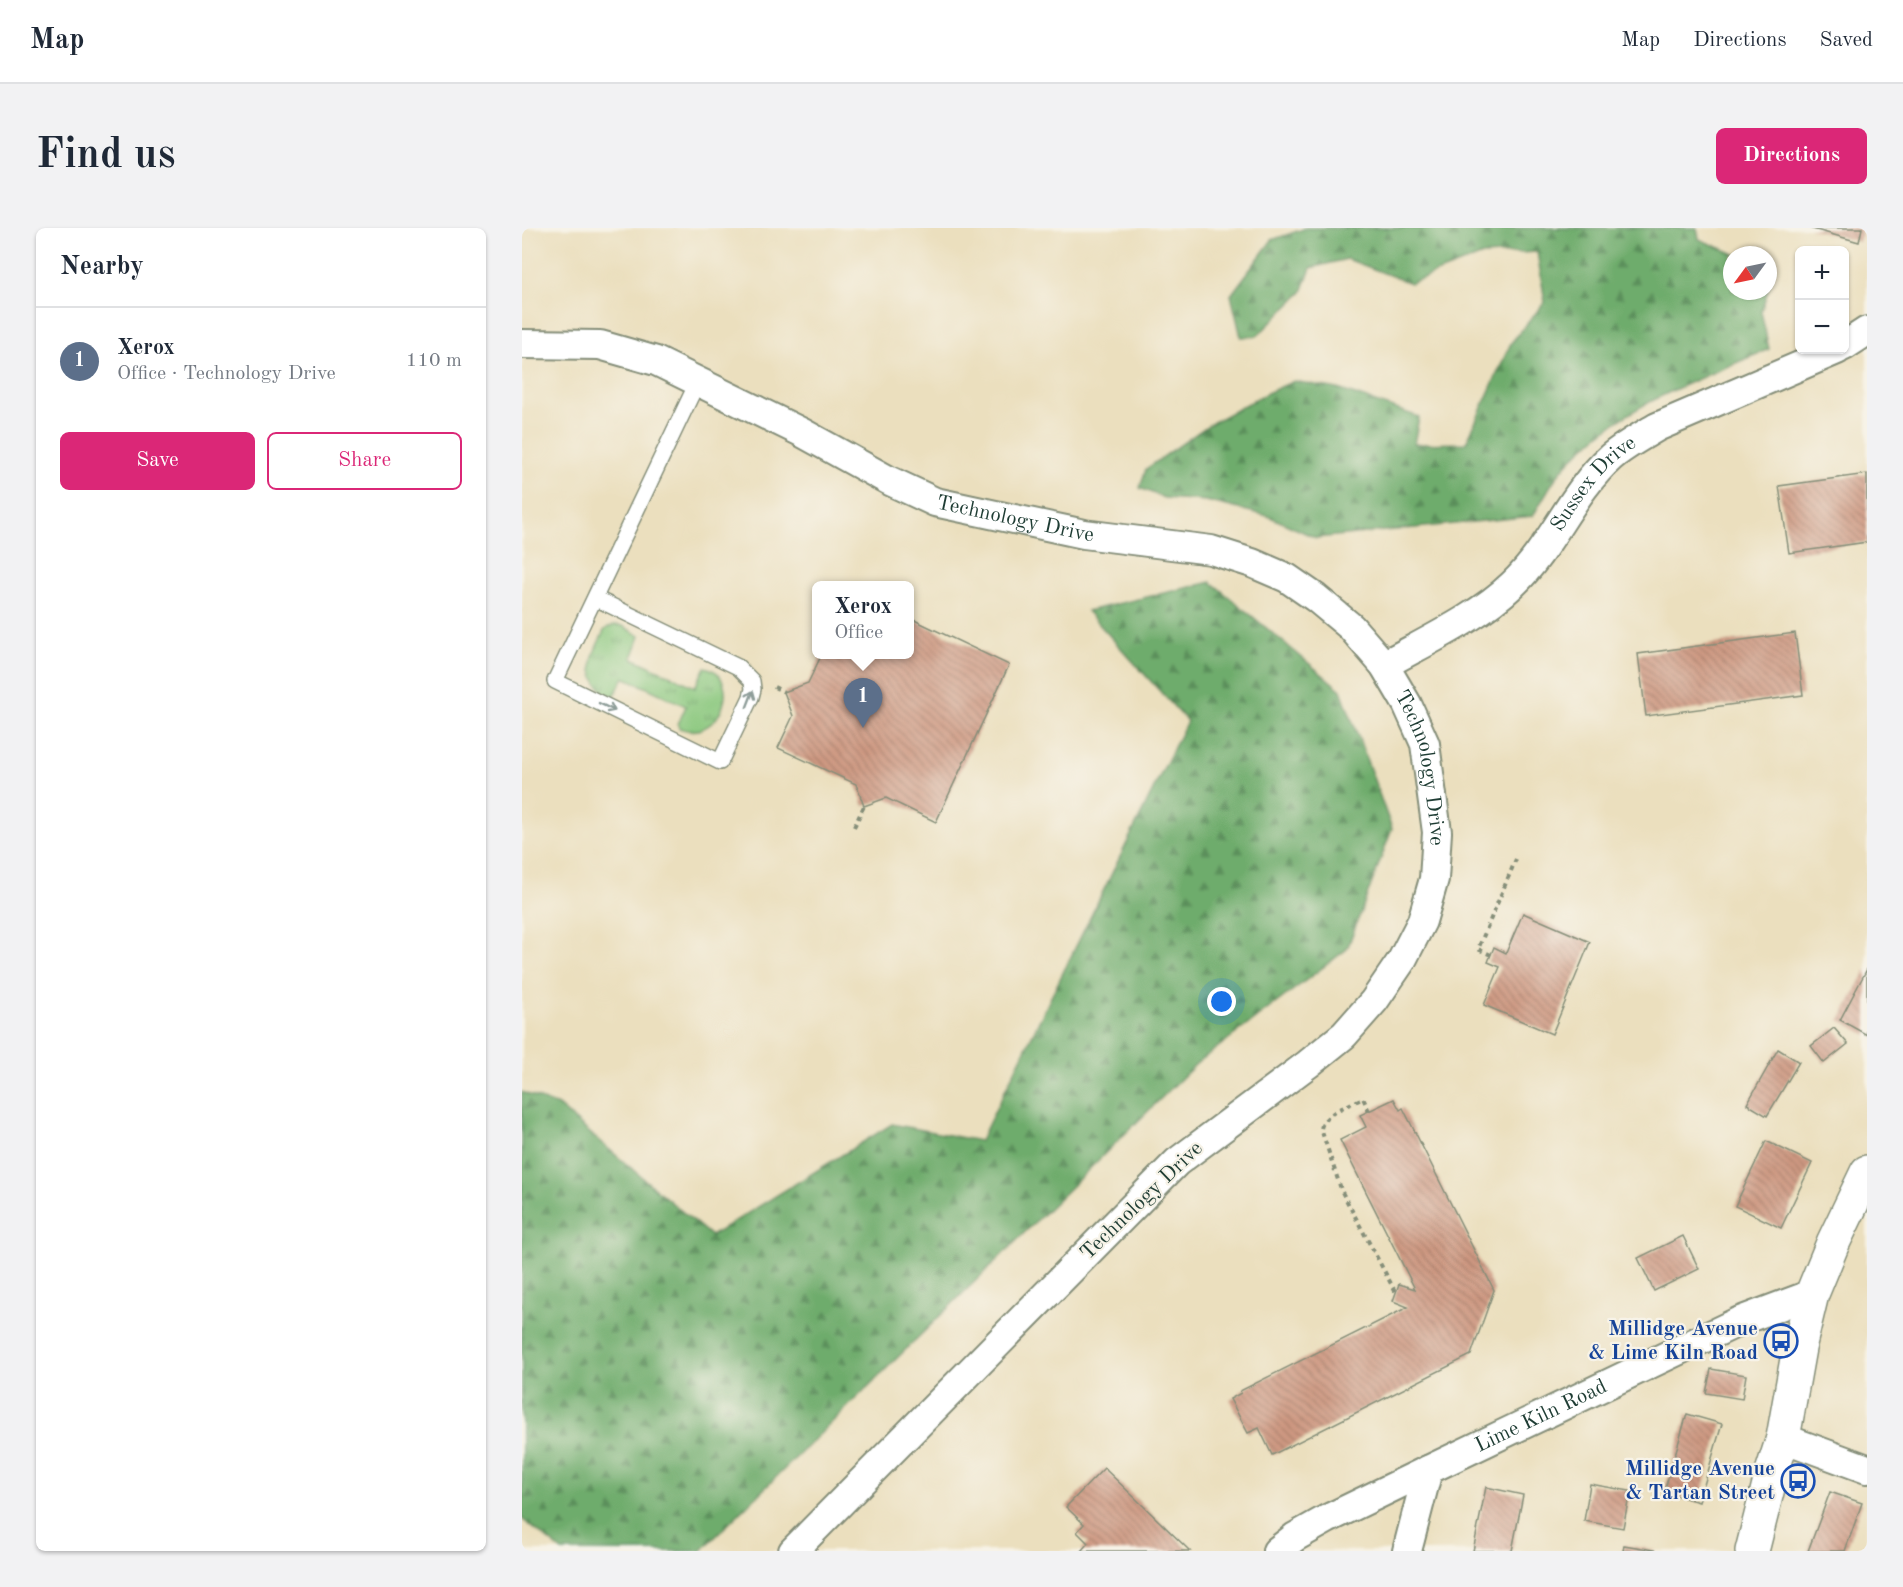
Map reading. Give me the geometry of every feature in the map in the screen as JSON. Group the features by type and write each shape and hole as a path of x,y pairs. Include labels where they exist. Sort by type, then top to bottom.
{"street":[{"path":"1849,343 1867,332"},
{"name":"Technology Drive","path":"522,344 600,345 656,361 801,432 888,480 935,502 1084,534 1211,550 1252,563 1287,578 1351,627 1384,666 1407,704 1425,744 1437,832 1434,879 1422,921 1402,960 1374,1001 1344,1035 1177,1162 793,1551"},
{"name":"Sussex Drive","path":"1384,666 1458,623 1512,585 1535,561 1590,480 1611,457 1631,442 1658,427 1828,354"},
{"path":"1752,1551 1783,1438 1799,1348 1812,1294 1867,1172"},
{"name":"Lime Kiln Road","path":"1277,1551 1295,1537 1327,1519 1428,1470 1740,1321 1812,1294"},
{"path":"1783,1438 1867,1469"},
{"path":"1407,1551 1428,1470"}],"lane":[{"path":"595,598 738,667 752,681 753,689 746,708 720,762 555,681 698,381"}],"path":[{"path":"854,827 864,806"},
{"path":"1491,955 1478,949 1516,859"},
{"path":"1369,1111 1363,1098 1327,1117 1321,1129 1342,1192 1396,1293"}],"green space":[{"path":"1306,228 1697,228 1699,239 1723,249 1723,300 1765,300 1761,311 1769,349 1660,397 1610,426 1565,466 1533,516 1316,538 1268,516 1206,501 1164,498 1140,488 1146,469 1210,424 1294,381 1338,389 1419,417 1414,444 1466,443 1511,343 1545,302 1537,252 1483,255 1410,283 1347,259 1311,268 1302,292 1257,336 1241,337 1231,295 1272,240"},
{"path":"1211,582 1341,690 1392,829 1347,949 1196,1064 701,1551 562,1551 522,1519 522,1092 558,1106 711,1236 892,1124 980,1141 1187,721 1087,611"},
{"path":"615,625 623,626 640,636 632,658 695,687 705,667 717,673 723,682 725,694 723,707 717,718 707,726 694,730 679,728 678,724 686,706 624,677 614,696 606,695 594,678 592,663 604,631"}],"building":[{"path":"1809,228 1862,228 1859,242"},
{"path":"1867,474 1867,542 1789,553 1779,486"},
{"path":"914,620 1009,665 936,822 886,798 864,806 856,784 778,748 793,716 784,692 808,683 820,659 914,659"},
{"path":"1795,633 1803,695 1646,716 1638,654"},
{"path":"1523,913 1590,942 1552,1034 1484,1005 1500,967 1488,962 1494,947 1506,953"},
{"path":"1867,969 1867,1035 1840,1020"},
{"path":"1834,1028 1848,1044 1824,1063 1811,1046"},
{"path":"1778,1049 1799,1062 1767,1116 1747,1104"},
{"path":"1394,1099 1400,1110 1403,1108 1494,1290 1471,1355 1272,1455 1259,1428 1248,1433 1230,1399 1241,1393 1240,1391 1408,1307 1393,1301 1399,1284 1415,1289 1340,1140 1366,1127 1360,1115"},
{"path":"1766,1141 1812,1163 1781,1228 1735,1206"},
{"path":"1683,1236 1699,1269 1654,1291 1638,1258"},
{"path":"1711,1369 1746,1375 1742,1399 1706,1393"},
{"path":"1687,1414 1722,1424 1699,1502 1664,1492"},
{"path":"1104,1468 1190,1551 1081,1551 1088,1543 1077,1532 1084,1524 1066,1507"},
{"path":"1590,1484 1630,1491 1623,1528 1584,1521"},
{"path":"1486,1487 1523,1495 1512,1551 1473,1551"},
{"path":"1830,1492 1862,1503 1845,1551 1808,1551"},
{"path":"1624,1545 1654,1550 1623,1551"}],"place":[{"name":"Xerox","path":"863,728"},
{"name":"Millidge Avenue & Lime Kiln Road","path":"1781,1341"},
{"name":"Millidge Avenue & Tartan Street","path":"1798,1481"}]}
